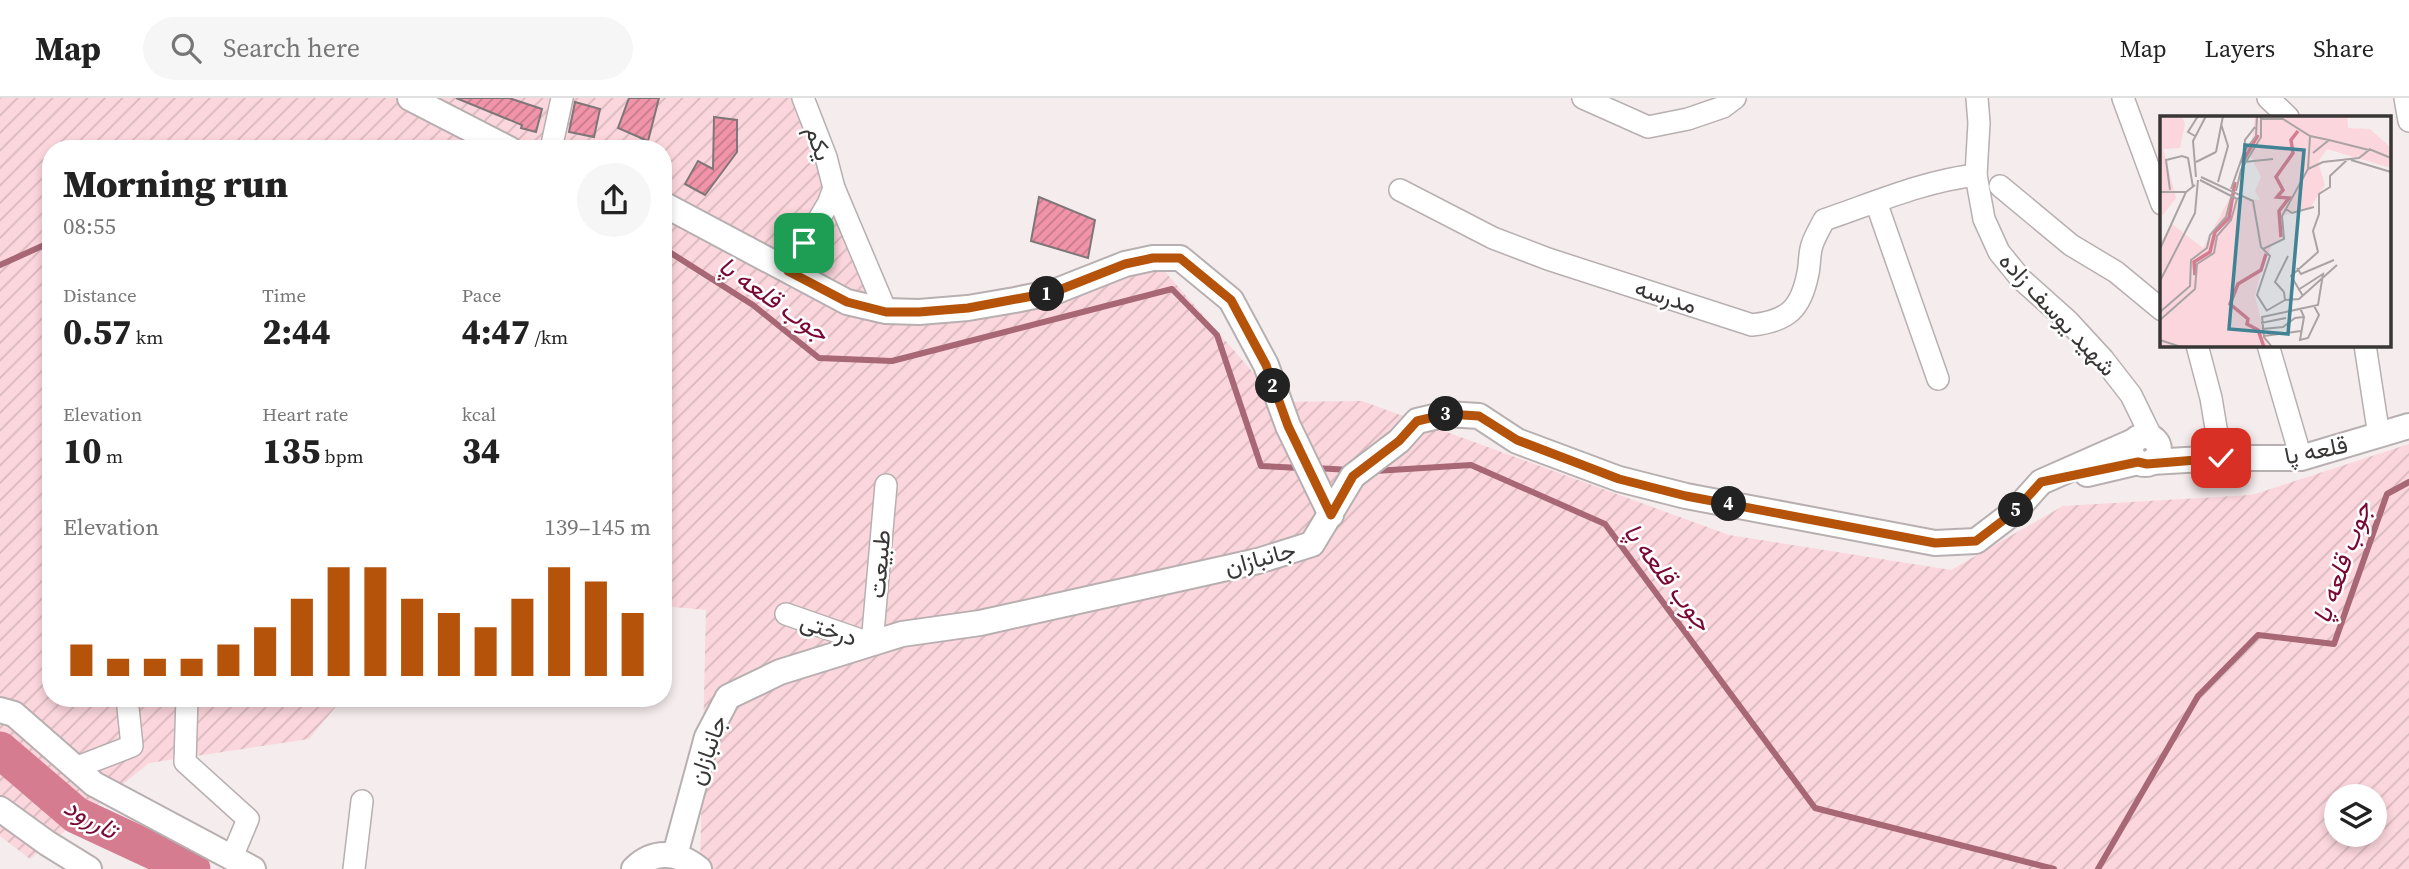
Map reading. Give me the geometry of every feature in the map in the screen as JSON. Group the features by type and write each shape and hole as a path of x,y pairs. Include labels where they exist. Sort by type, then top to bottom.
{"street":[{"path":"410,98 492,140"},
{"path":"553,140 562,98"},
{"name":"یکم","path":"803,98 826,157 834,188 886,312"},
{"path":"1583,98 1648,127 1688,119 1723,107 1735,98"},
{"name":"شهید یوسف زاده","path":"1977,98 1979,123 1976,175 1984,219 1999,252 2021,279 2061,314 2103,359 2131,395 2144,451"},
{"path":"2123,98 2160,199"},
{"path":"2268,98 2287,116"},
{"path":"2405,98 2409,121"},
{"path":"1938,379 1876,202 1930,184 1976,175"},
{"path":"2000,186 2071,245 2116,272 2160,308"},
{"name":"یکم","path":"788,271 828,204 834,188"},
{"name":"مدرسه","path":"1400,190 1493,238 1548,259 1752,324 1774,323 1792,312 1801,297 1808,275 1811,247 1824,220 1876,202"},
{"path":"672,209 847,302 886,312 968,308 1015,300 1054,292 1125,264 1153,258 1180,258 1231,300 1266,365 1288,426 1331,515"},
{"path":"2196,346 2211,398 2221,458"},
{"path":"2268,346 2301,458"},
{"path":"2365,346 2379,436"},
{"name":"جانبازان","path":"675,855 707,737 728,697 780,671 902,634 980,623 1291,552 1312,544 1361,470 1399,441 1417,421 1447,414 1479,416 1517,440 1619,479 1686,496 1935,543 1976,541 2014,512 2041,482 2144,451 2197,460 2221,458"},
{"name":"قلعه پا","path":"2221,458 2301,458 2409,426"},
{"name":"طبیعت","path":"872,643 886,485"},
{"name":"درختی","path":"786,614 872,643"},
{"path":"75,768 132,746 128,707"},
{"path":"0,710 14,714 94,784 243,863 248,819 185,762 187,707"},
{"path":"354,869 362,800"},
{"path":"0,809 89,869"},
{"path":"634,869 648,858 662,855 675,855 688,860 699,869"}],"shaded area":[{"path":"0,98 805,98 887,311 1153,258 1279,402 1362,401 1729,535 1951,570 2063,506 2252,495 2409,444 2409,869 700,869 706,610 672,607 672,140 42,140 42,707 336,707 309,739 149,763 30,859 0,836"}],"building":[{"path":"456,98 509,98 542,109 536,132 521,128 522,125"},
{"path":"629,98 659,98 648,140 618,128"},
{"path":"575,102 600,109 594,137 569,132"},
{"path":"714,117 737,120 737,152 705,195 685,184 698,161 713,169"},
{"path":"1039,197 1095,220 1088,258 1031,241"}],"waterway":[{"name":"جوب قلعه پا","path":"0,265 42,246"},
{"name":"جوب قلعه پا","path":"672,254 753,305 819,358 892,361 1172,289 1217,335 1261,466 1301,468"},
{"name":"جوب قلعه پا","path":"1375,471 1471,465 1605,524 1815,808 2054,869"},
{"name":"جوب قلعه پا","path":"1315,468 1350,470"},
{"name":"جوب قلعه پا","path":"2098,869 2198,696 2258,635 2334,644 2387,494 2409,482"},
{"name":"تاررود","path":"0,750 76,815 192,869"}],"route":[{"path":"804,243 788,271 847,302 886,312 968,308 1015,300 1054,292 1125,264 1153,258 1180,258 1231,300 1266,365 1288,426 1331,515 1353,476 1399,441 1417,421 1447,414 1479,416 1517,440 1619,479 1686,496 1935,543 1976,541 2014,512 2041,482 2138,462 2147,464 2221,458"}]}
